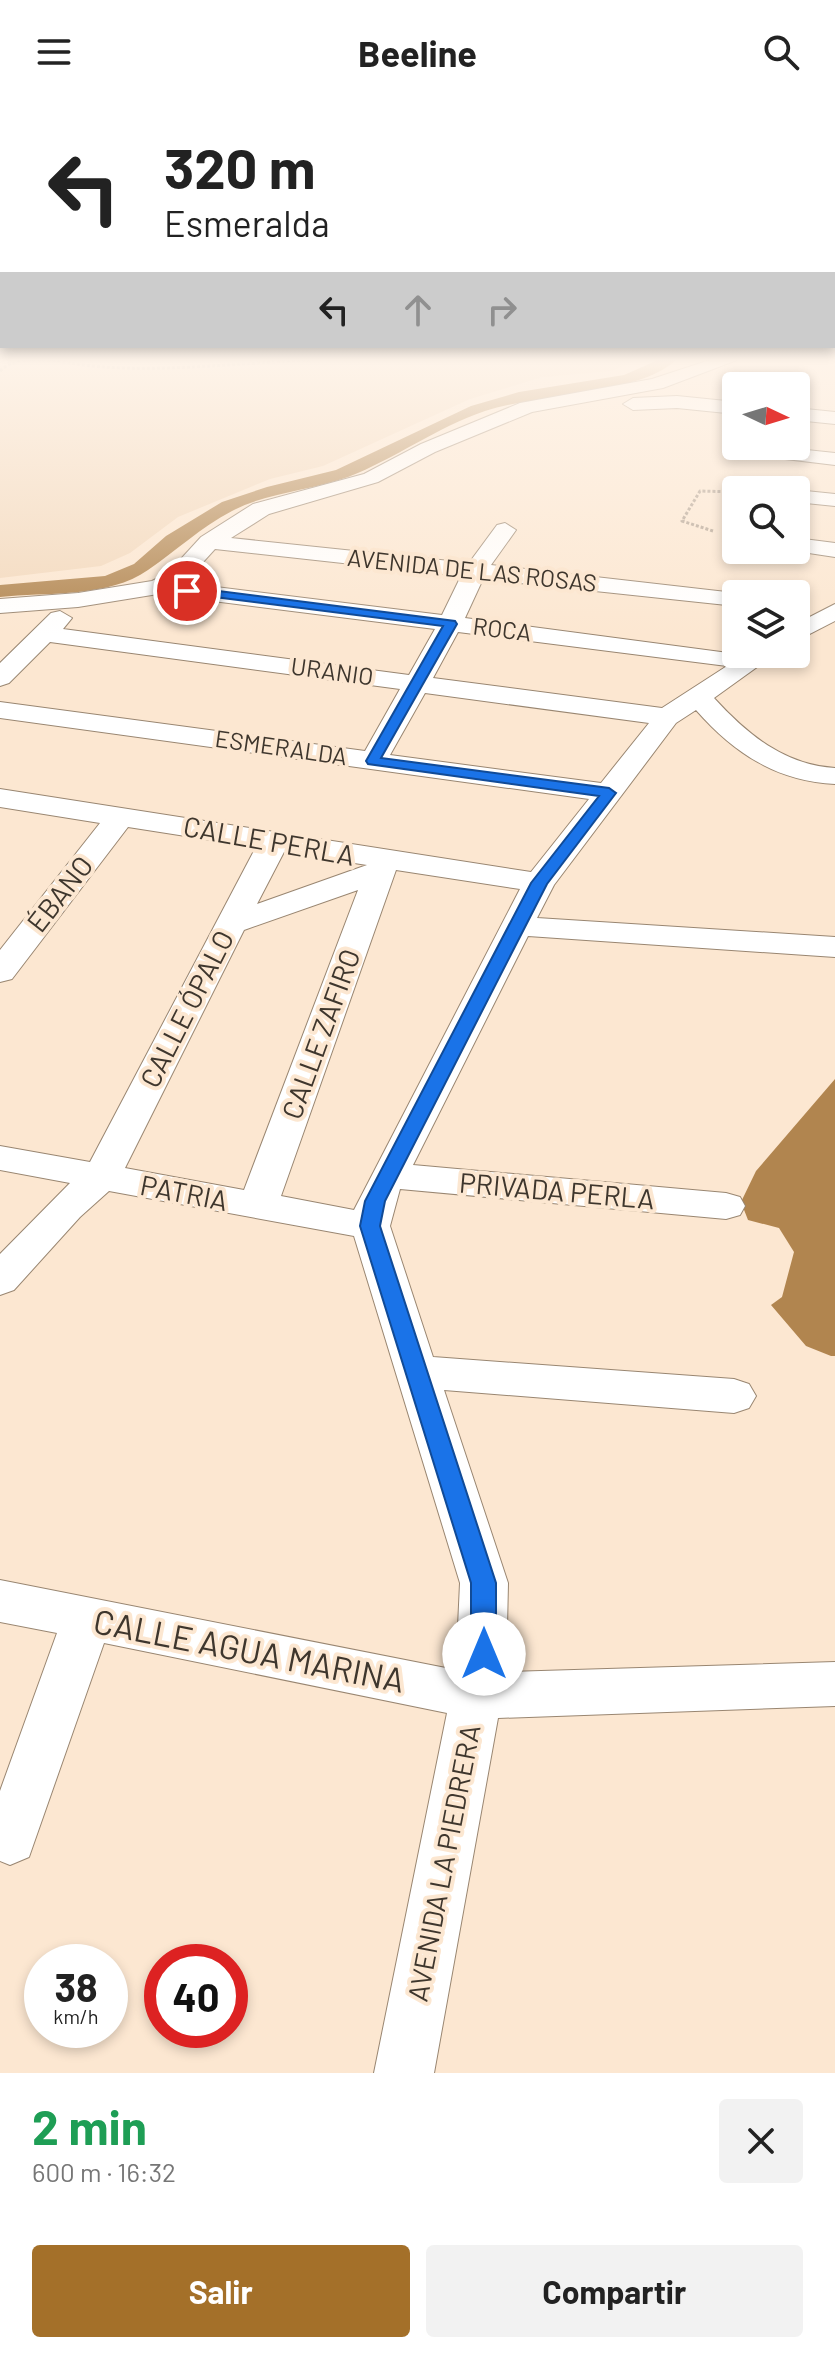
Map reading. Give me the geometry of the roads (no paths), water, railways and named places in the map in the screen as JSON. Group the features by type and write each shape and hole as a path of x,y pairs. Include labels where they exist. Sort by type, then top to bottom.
{"street":[{"path":"0,606 78,600 158,587 176,578 209,542 261,509 371,478 425,452"},
{"path":"810,456 835,459"},
{"path":"810,497 835,500"},
{"path":"373,761 414,683 450,624 475,571 505,530"},
{"name":"AVENIDA DE LAS ROSAS","path":"209,542 722,597"},
{"path":"810,547 835,550"},
{"name":"ROCA","path":"158,587 450,624 722,653"},
{"path":"0,678 78,600"},
{"path":"810,607 835,609"},
{"path":"810,625 835,609"},
{"name":"URANIO","path":"44,634 414,683 682,706"},
{"path":"370,1226 375,1201 539,883 682,706 739,668"},
{"path":"682,706 720,724 770,761 835,776"},
{"name":"ESMERALDA","path":"0,710 609,793"},
{"name":"CALLE PERLA","path":"3,802 274,841 382,866 539,883"},
{"name":"ÉBANO","path":"0,972 120,817"},
{"name":"CALLE ÓPALO","path":"101,1177 274,841"},
{"path":"231,924 382,866"},
{"name":"CALLE ZAFIRO","path":"257,1208 382,866"},
{"path":"517,926 835,947"},
{"name":"PATRIA","path":"0,1158 257,1208 370,1226"},
{"name":"PRIVADA PERLA","path":"388,1175 726,1206"},
{"path":"0,1280 66,1208 101,1177"},
{"name":"AVENIDA LA PIEDRERA","path":"370,1226 484,1583 484,1654 404,2073"},
{"path":"416,1372 734,1396"},
{"name":"CALLE AGUA MARINA","path":"0,1601 475,1696 835,1684"},
{"path":"10,1839 87,1619"}],"waterway":[{"path":"0,591 108,581 140,568 172,540 228,506 273,490 341,474 387,452"}]}
